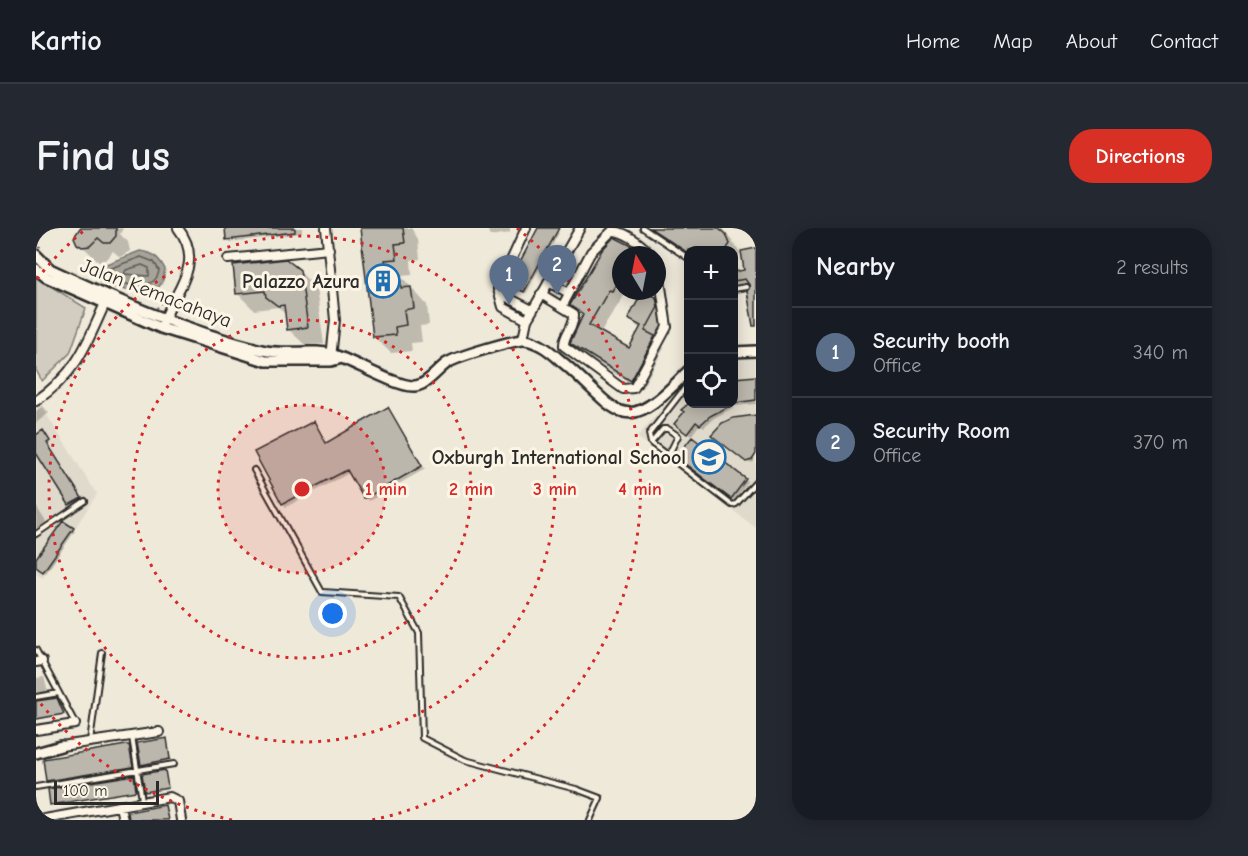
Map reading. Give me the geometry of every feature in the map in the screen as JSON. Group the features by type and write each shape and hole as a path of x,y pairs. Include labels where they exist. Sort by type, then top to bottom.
{"street":[{"path":"162,324 186,280 189,262 187,246 178,228"},
{"path":"326,228 335,320 332,357"},
{"path":"526,228 501,280 499,293 503,307 527,320"},
{"path":"580,228 532,310 527,320 523,339 539,344 552,352 605,403 624,413 638,411 656,403 684,375"},
{"path":"563,305 591,252 612,231 617,231 642,246"},
{"path":"228,259 329,249"},
{"name":"Jalan Kemacahaya","path":"40,253 50,269 107,301"},
{"name":"Jalan Kemacahaya","path":"36,269 46,277 162,324 277,354 342,358 408,386 416,386 449,362 523,339"},
{"path":"548,282 569,293"},
{"path":"499,293 532,310"},
{"path":"541,294 563,305 574,314 575,323 564,340 564,346 623,389 634,388 667,327 663,300"},
{"path":"36,401 58,386 78,363 107,301"},
{"path":"738,352 756,351"},
{"path":"36,730 75,724"},
{"path":"36,747 61,746 159,732"},
{"path":"36,753 61,746"},
{"path":"36,814 38,820 52,819 170,797 178,801 181,820"},
{"path":"120,806 123,820"}],"lane":[{"path":"643,228 684,255"},
{"path":"738,288 746,287"},
{"path":"684,389 656,424 650,434 651,443 734,506 756,482"},
{"path":"656,424 678,436 668,456"},
{"path":"651,443 663,429"},
{"path":"254,470 322,592 399,597 419,633 422,738 465,760 576,789 600,798 590,820"},
{"path":"36,534 85,501"},
{"path":"36,650 39,661 75,724"},
{"path":"90,742 102,653"},
{"path":"36,697 59,693"},
{"path":"132,736 142,802"},
{"path":"36,788 174,764"},
{"path":"89,811 92,820"}],"path":[{"path":"36,242 40,253"},
{"path":"158,308 165,301"}],"shaded area":[{"path":"36,277 86,308 70,353 42,381 36,370"},
{"name":"Oxburgh International School","path":"756,357 756,528 637,437 684,383 684,408 738,408 738,359"},
{"path":"36,398 97,494 43,578 36,574"}],"water":[{"path":"140,251 155,257 165,269 164,278 158,288 149,291 131,291 104,283 93,274 98,267"}],"building":[{"path":"80,228 116,228 116,236 110,243 104,243 98,238 90,246 82,247 77,244 74,237"},
{"path":"225,228 295,228 295,232 226,240"},
{"name":"Palazzo Azura","path":"360,228 403,228 405,243 395,244 397,259 385,260 387,275 400,273 401,288 411,287 414,308 404,310 406,325 395,327 396,335 373,337"},
{"path":"538,228 559,228 524,292 508,284"},
{"path":"650,228 719,228 726,234 730,244 729,246 684,246 684,250"},
{"path":"614,237 632,246 612,246 612,291 609,290 589,325 629,348 641,326 628,319 638,300 657,300 658,307 645,331 655,336 631,381 570,343 583,315 570,305 602,250"},
{"path":"756,248 756,326 753,326 747,291 750,286 745,279 738,280 738,271 744,270 741,251"},
{"path":"286,259 300,270 308,327 287,330 284,305 278,306 266,297 265,291 236,294 233,265"},
{"path":"756,376 756,400 738,402 738,378"},
{"path":"388,407 422,466 364,499 347,470 282,504 254,452 314,421 326,443"},
{"path":"684,407 725,408 710,416 700,425 696,422 687,434 674,424 684,412 681,410"},
{"path":"756,415 756,454 752,460 746,462 711,435 722,423 733,418"},
{"path":"43,430 50,441 47,443 82,498 69,505 36,453 36,435"},
{"path":"692,437 746,479 731,499 676,457"},
{"path":"63,521 74,528 43,572 36,567 36,558"},
{"path":"57,698 64,714 36,719 36,701"},
{"path":"167,738 170,759 141,765 137,743"},
{"path":"129,745 133,767 46,781 43,759"},
{"path":"165,770 168,788 145,792 142,774"},
{"path":"134,775 136,791 50,805 48,789"},
{"path":"165,805 168,820 129,820 128,812"}],"place":[{"name":"Palazzo Azura","path":"383,281"},
{"name":"Security Room","path":"557,295"},
{"name":"Security booth","path":"509,305"},
{"name":"Oxburgh International School","path":"709,457"}]}
